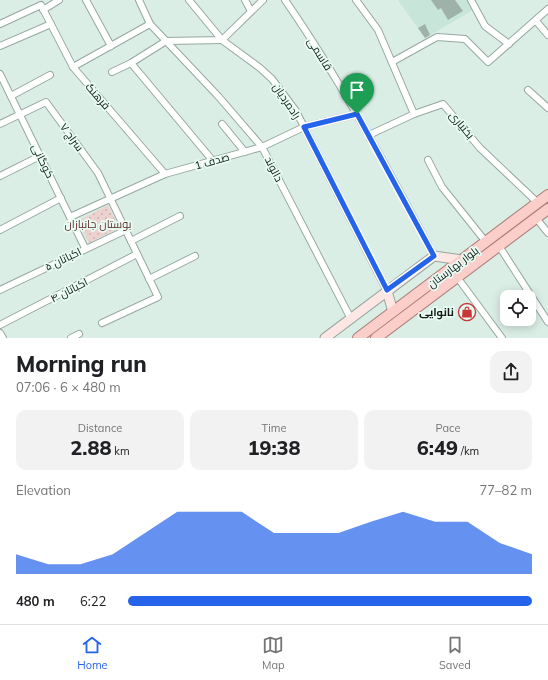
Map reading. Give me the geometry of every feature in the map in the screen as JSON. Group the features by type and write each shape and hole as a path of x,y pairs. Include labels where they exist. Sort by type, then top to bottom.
{"main road":[{"name":"بلوار بهارستان","path":"358,338 548,195"},
{"name":"بلوار بهارستان","path":"378,338 548,209"},
{"path":"325,338 434,256 462,260"},
{"path":"387,290 393,312"}],"street":[{"path":"0,24 40,5 43,10 58,0"},
{"path":"86,0 111,46"},
{"name":"دالوند","path":"139,0 150,24 262,147 351,319"},
{"name":"رادمردیان","path":"190,0 222,40 260,68 272,79 296,111 387,290"},
{"path":"245,0 251,11"},
{"path":"112,72 131,63 166,41 222,40 263,0"},
{"name":"قاسمی","path":"285,0 304,27 357,114 434,256"},
{"path":"356,0 378,30 414,114"},
{"path":"471,0 485,26 509,44"},
{"path":"392,62 437,37 465,39 488,62 548,9"},
{"name":"فرهنگ","path":"43,10 73,67 165,174"},
{"path":"536,21 548,35"},
{"path":"0,46 51,24"},
{"path":"73,67 150,24"},
{"path":"131,63 213,161"},
{"name":"کوگانی","path":"0,74 85,248"},
{"path":"11,96 50,75"},
{"path":"528,90 548,108"},
{"name":"سراج ۷","path":"20,115 46,102 98,173 110,198"},
{"name":"بختیاری","path":"369,135 414,114 440,104 445,105 480,148 538,203"},
{"name":"صدف 1","path":"70,217 165,174 262,147 304,127 357,114"},
{"path":"0,124 20,115"},
{"path":"222,124 245,152"},
{"path":"0,176 40,156"},
{"path":"428,160 442,187 486,242"},
{"path":"0,230 61,198"},
{"path":"102,323 158,297 110,198"},
{"path":"131,241 180,216"},
{"path":"536,218 548,233"},
{"name":"اکباتان ۵","path":"0,290 85,248 126,230"},
{"path":"499,246 548,322"},
{"name":"اکباتان ۴","path":"0,325 137,254"},
{"path":"149,279 194,256"},
{"path":"457,277 502,338"},
{"path":"0,333 4,338"},
{"path":"71,338 79,334"}],"shaded area":[{"path":"398,0 467,0 473,10 425,38"}],"green space":[{"name":"بوستان جانبازان","path":"108,205 119,228 89,243 78,221"}],"building":[{"path":"431,0 455,0 463,11 448,20 441,8 438,10"},
{"path":"425,24 430,35 425,38 418,28"}],"place":[{"name":"نانوایی","path":"467,312"}],"route":[{"path":"357,114 385,162 434,256 387,290 323,167 304,127 357,114"}]}
